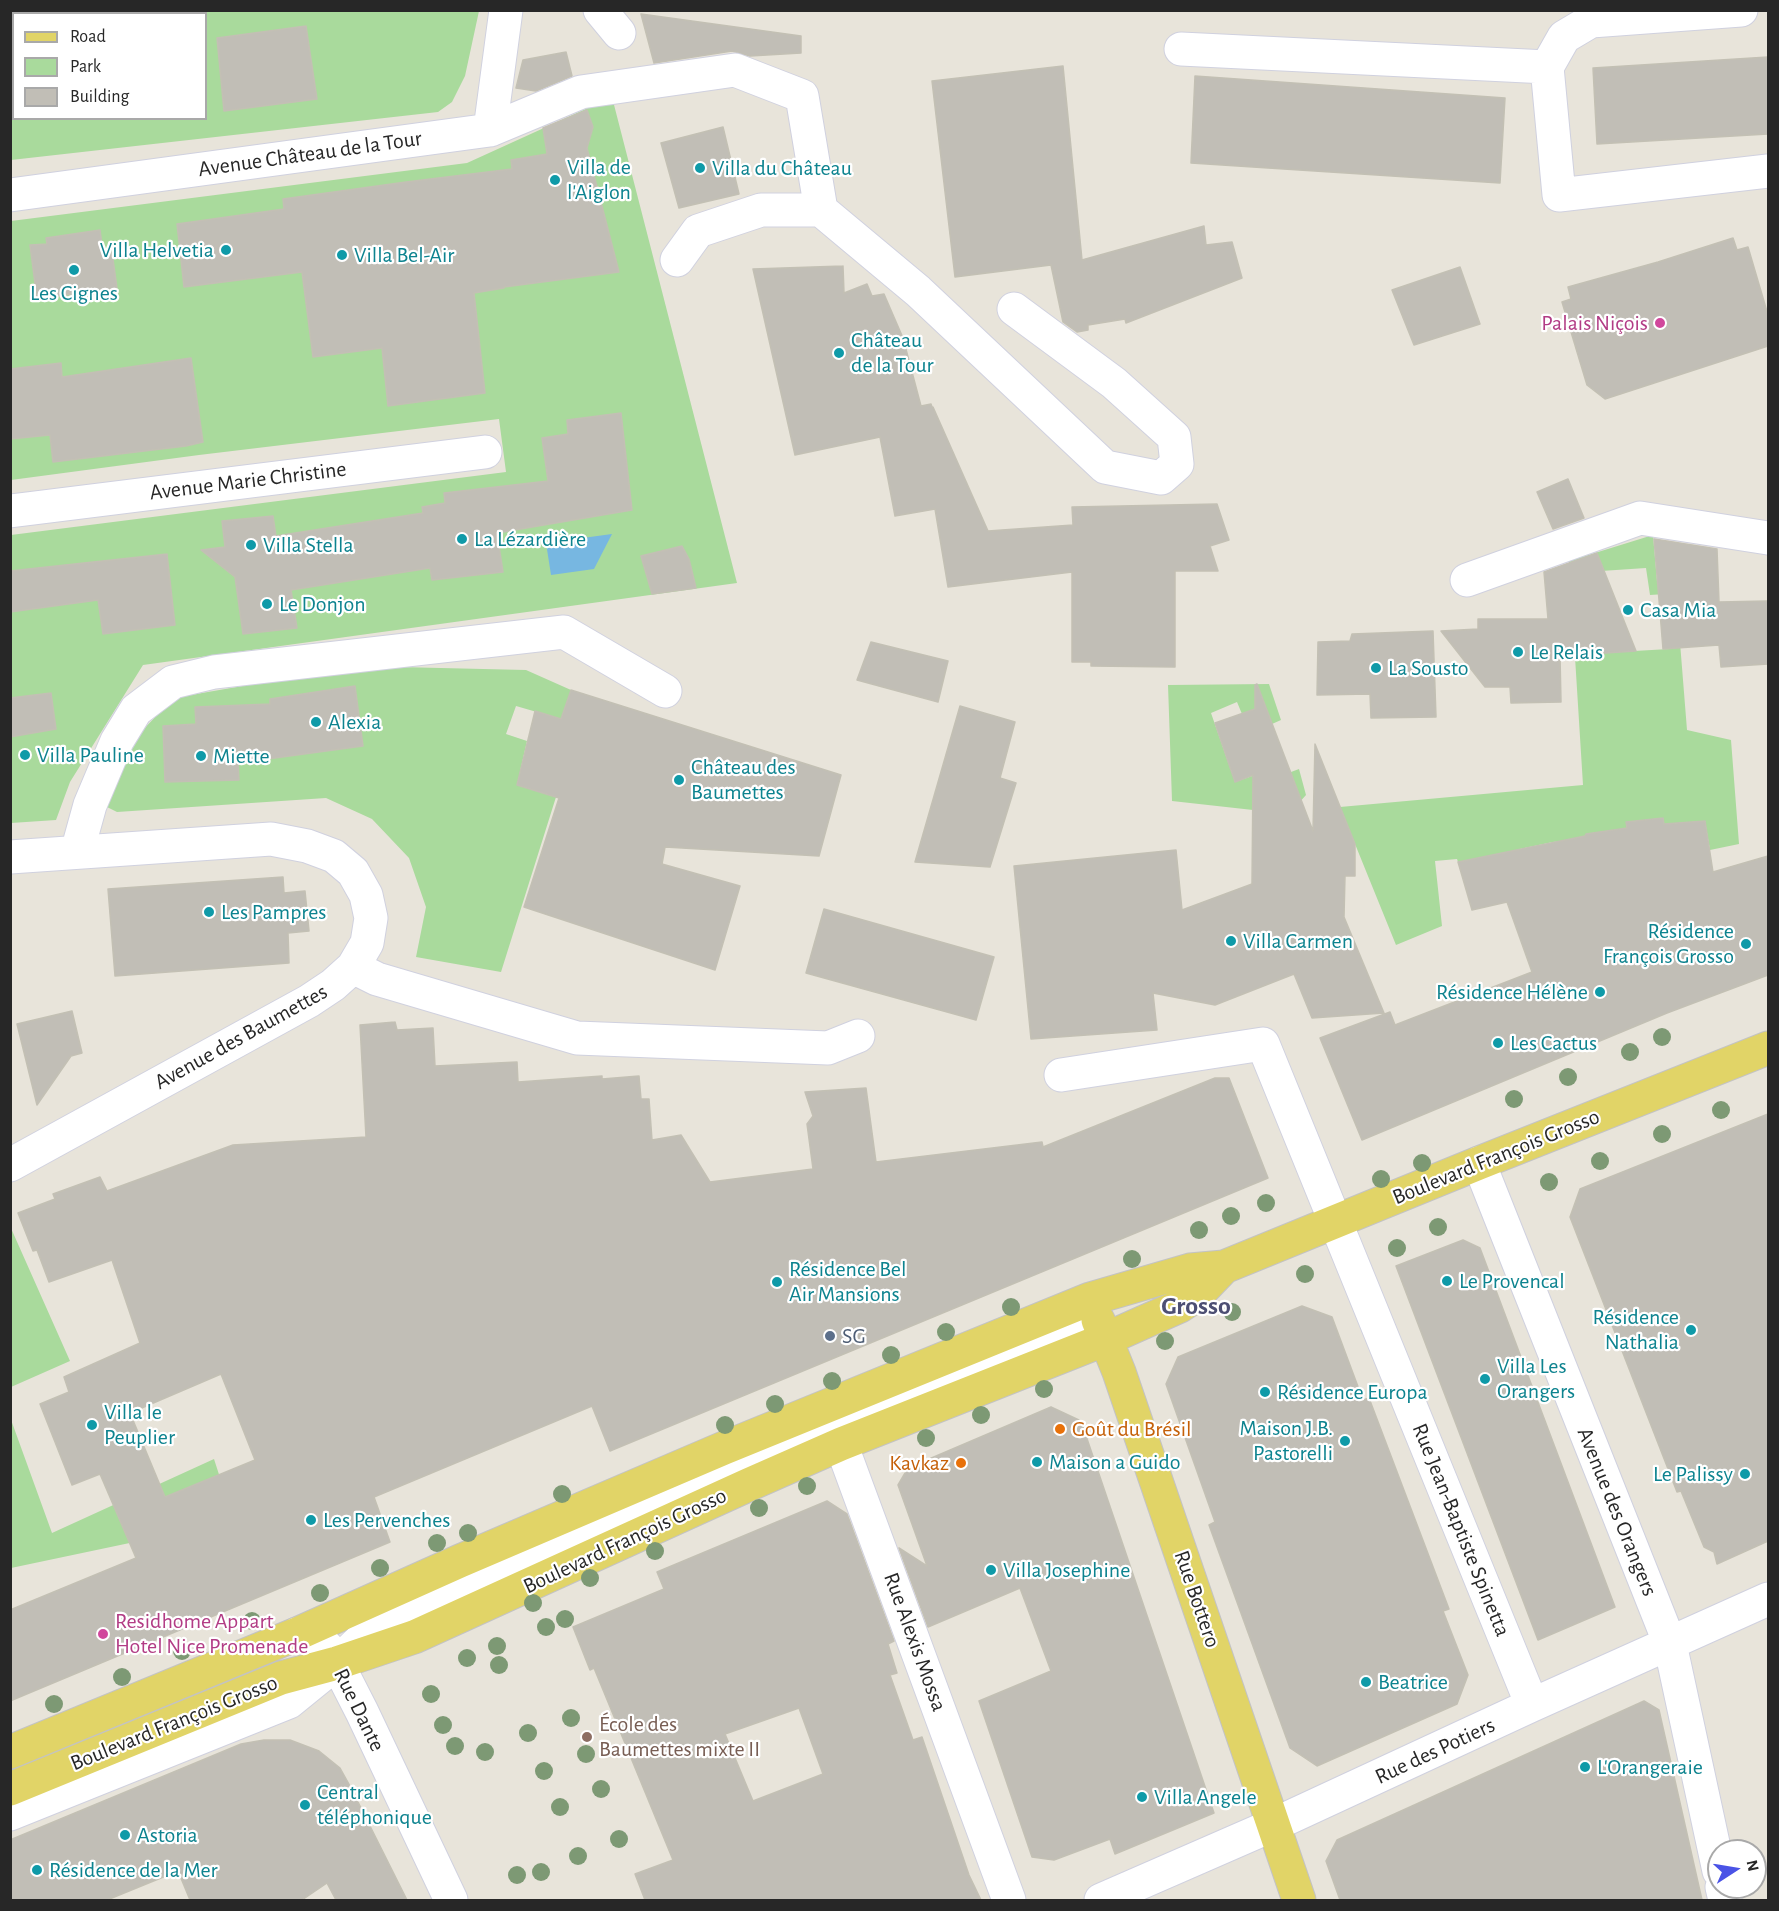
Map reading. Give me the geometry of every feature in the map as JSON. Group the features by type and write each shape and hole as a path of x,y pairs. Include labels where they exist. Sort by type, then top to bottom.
{"main road":[{"name":"Boulevard François Grosso","path":"10,1752 297,1634 470,1557 785,1423 1090,1299 1190,1270 1224,1267 1479,1162 1768,1048"},
{"name":"Boulevard François Grosso","path":"10,1789 281,1678 337,1663 414,1637 748,1485 833,1436 1106,1339 1180,1306 1198,1294 1224,1267"},
{"name":"Rue Bottero","path":"1090,1299 1119,1372 1299,1900"}],"street":[{"path":"490,130 506,10"},
{"path":"1741,10 1590,21 1564,37 1547,67 1559,195 1768,171"},
{"path":"1181,49 1547,67"},
{"name":"Avenue Château de la Tour","path":"10,195 490,130 581,92 735,70 802,96 821,210"},
{"path":"677,260 698,231 761,210 821,210 918,291 1105,467 1161,478 1177,464 1174,438 1114,383 1014,309"},
{"name":"Avenue Marie Christine","path":"10,510 485,452"},
{"path":"1467,580 1640,518 1768,538"},
{"path":"77,852 90,805 117,741 136,710 173,682 214,672 564,632 665,691"},
{"name":"Avenue des Baumettes","path":"10,857 271,839 307,846 334,856 353,872 366,895 371,918 367,943 353,967 333,986 10,1165"},
{"path":"353,967 377,979 577,1038 828,1048 858,1036"},
{"name":"Rue Jean-Baptiste Spinetta","path":"1061,1075 1263,1044 1532,1705"},
{"name":"Avenue des Orangers","path":"1479,1162 1670,1644 1712,1839"},
{"path":"785,1423 833,1436"},
{"name":"Rue Alexis Mossa","path":"833,1436 1009,1900"},
{"name":"Rue des Potiers","path":"1101,1900 1274,1825 1768,1599"},
{"name":"Rue Dante","path":"297,1634 326,1646 337,1663 451,1900"},
{"path":"10,1814 289,1702 337,1663"}],"green space":[{"path":"10,11 479,11 465,76 452,102 438,112 11,160"},
{"path":"612,97 737,583 143,665 70,782 56,820 11,823 11,535 506,472 499,419 11,480 11,221 467,163"},
{"path":"1653,535 1657,581 1675,580 1687,730 1731,740 1739,844 1710,850 1705,821 1664,824 1663,818 1626,822 1627,828 1586,834 1585,839 1553,842 1520,849 1521,856 1458,862 1457,859 1435,861 1442,926 1396,945 1340,807 1583,785 1569,561","holes":["1646,568 1650,595 1665,594 1669,649 1617,652 1614,625 1586,572"]},
{"path":"398,667 526,670 571,690 561,719 516,706 506,734 527,741 517,785 556,797 501,972 416,957 426,907 409,858 372,819 326,798 117,812 103,805 139,734 161,711 179,697 254,684"},
{"path":"1269,684 1281,720 1272,724 1242,714 1237,702 1211,713 1235,782 1272,769 1275,778 1299,769 1306,795 1289,814 1172,801 1168,685"},
{"path":"10,1226 70,1361 11,1387 10,1387"},
{"path":"10,1417 52,1533 214,1459 234,1521 11,1568"}],"water":[{"path":"612,534 594,569 551,575 546,543"}],"building":[{"path":"641,14 801,36 801,53 750,56 732,51 654,63"},
{"path":"306,26 317,99 224,111 217,38"},
{"path":"566,52 572,76 536,91 516,88 523,60"},
{"path":"1768,57 1768,134 1597,144 1593,68"},
{"path":"1063,66 1082,260 1204,226 1206,245 1232,242 1242,278 1126,323 1125,319 1088,325 1088,330 1077,332 1063,322 1051,265 955,277 932,81"},
{"path":"1195,76 1505,98 1500,183 1191,163"},
{"path":"587,110 593,127 587,148 619,272 474,293 485,393 388,406 382,348 313,357 302,272 184,287 177,224 284,209 283,199 512,169 511,160 547,154 543,128"},
{"name":"Villa du Château","path":"723,127 739,194 679,208 661,143"},
{"name":"Les Cignes","path":"100,230 103,253 112,252 117,288 37,299 30,245 47,244 46,238"},
{"name":"Palais Niçois","path":"1733,238 1737,250 1748,247 1768,315 1768,346 1605,399 1587,385 1562,302 1571,299 1568,287"},
{"path":"843,266 844,293 867,284 872,296 884,294 903,338 921,406 931,404 933,407 988,531 1073,525 1072,507 1217,504 1229,540 1210,546 1218,571 1175,571 1175,667 1091,666 1091,662 1072,662 1072,572 948,587 935,509 895,516 880,437 795,455 753,269"},
{"path":"1460,267 1480,324 1414,345 1392,290"},
{"path":"191,358 203,442 53,462 50,435 10,439 10,369 61,363 62,377"},
{"path":"621,413 632,510 497,533 503,572 432,580 430,568 291,590 297,628 243,634 235,577 201,550 225,547 222,521 273,516 276,536 423,513 422,507 445,503 444,493 548,481 542,438 568,434 567,420"},
{"path":"1568,479 1584,518 1553,529 1537,492"},
{"path":"1654,539 1717,549 1719,602 1768,601 1768,664 1721,667 1719,645 1663,649"},
{"path":"682,546 689,559 696,588 652,594 641,556"},
{"path":"1597,553 1636,651 1560,656 1561,702 1511,703 1510,687 1485,687 1441,631 1478,629 1478,619 1548,619 1544,572"},
{"path":"167,554 175,625 103,634 98,600 10,612 10,571"},
{"name":"La Sousto","path":"1433,631 1436,717 1371,718 1370,694 1317,695 1318,642 1350,641 1352,634"},
{"path":"871,642 948,661 938,702 857,680"},
{"path":"1257,684 1313,831 1315,744 1355,844 1355,876 1345,876 1344,917 1384,1013 1312,1018 1294,974 1215,1005 1153,993 1157,1030 1031,1039 1014,866 1176,850 1182,910 1252,884 1253,775 1235,782 1215,723 1255,709 1255,685"},
{"path":"355,686 363,746 238,763 239,780 165,782 163,726 196,724 195,707 270,704 270,699"},
{"name":"Château des Baumettes","path":"571,690 841,775 819,856 665,847 662,864 740,886 715,970 524,907 559,798 517,785 535,711 561,719"},
{"path":"51,693 56,729 10,737 10,698"},
{"path":"960,706 1015,722 1000,778 1016,783 990,867 915,862"},
{"path":"1663,818 1664,824 1705,821 1713,872 1768,856 1768,975 1667,1013 1362,1140 1320,1038 1390,1012 1395,1025 1532,972 1507,902 1472,910 1458,862 1586,834 1627,828 1626,822"},
{"name":"Les Pampres","path":"283,877 284,893 305,891 309,931 288,933 289,963 115,976 108,889"},
{"path":"824,909 994,957 976,1020 806,973"},
{"path":"72,1011 82,1053 71,1056 37,1105 17,1024"},
{"path":"395,1022 397,1030 433,1028 435,1066 517,1062 518,1082 602,1076 602,1079 639,1076 641,1099 649,1099 652,1140 681,1135 710,1182 813,1169 807,1124 813,1116 805,1092 866,1088 876,1162 1042,1142 1043,1147 1215,1078 1229,1078 1268,1178 610,1451 592,1406 374,1497 390,1542 10,1701 10,1610 136,1558 100,1474 72,1485 40,1404 69,1392 64,1377 140,1343 112,1260 49,1282 37,1250 33,1251 18,1213 55,1199 53,1194 100,1177 107,1191 233,1145 366,1137 360,1025","holes":["221,1374 255,1460 165,1497 130,1413"]},
{"name":"Résidence Nathalia","path":"1768,1114 1768,1541 1717,1564 1714,1552 1704,1547 1681,1491 1677,1492 1570,1217 1580,1189"},
{"path":"1463,1240 1480,1248 1615,1607 1538,1640 1396,1266"},
{"path":"1302,1306 1332,1317 1363,1400 1369,1398 1449,1609 1443,1611 1468,1675 1457,1704 1317,1766 1290,1748 1209,1525 1215,1522 1166,1384 1178,1357"},
{"path":"1051,1407 1081,1421 1214,1813 1115,1854 1110,1839 1054,1860 1032,1857 979,1701 1051,1671 1020,1588 928,1627 899,1548 927,1566 898,1485 908,1468"},
{"path":"827,1501 847,1514 894,1641 888,1644 897,1673 890,1675 913,1740 922,1737 969,1875 981,1900 645,1900 635,1874 673,1860 594,1668 590,1670 573,1627 664,1589 657,1572","holes":["799,1708 823,1774 753,1801 725,1734"]},
{"name":"L'Orangeraie","path":"1644,1701 1659,1710 1702,1900 1340,1900 1326,1861 1337,1840"},
{"path":"264,1740 290,1740 319,1751 340,1768 407,1900 336,1900 327,1883 302,1900 190,1900 178,1871 107,1900 10,1900 10,1840 241,1744"}],"place":[{"name":"Villa du Château","path":"700,168"},
{"name":"Villa de l'Aiglon","path":"555,180"},
{"name":"Villa Helvetia","path":"226,250"},
{"name":"Villa Bel-Air","path":"342,255"},
{"name":"Les Cignes","path":"74,270"},
{"name":"Palais Niçois","path":"1660,323"},
{"name":"Château de la Tour","path":"839,353"},
{"name":"La Lézardière","path":"462,539"},
{"name":"Villa Stella","path":"251,545"},
{"name":"Le Donjon","path":"267,604"},
{"name":"Casa Mia","path":"1628,610"},
{"name":"Le Relais","path":"1518,652"},
{"name":"La Sousto","path":"1376,668"},
{"name":"Alexia","path":"316,722"},
{"name":"Villa Pauline","path":"25,755"},
{"name":"Miette","path":"201,756"},
{"name":"Château des Baumettes","path":"679,780"},
{"name":"Les Pampres","path":"209,912"},
{"name":"Villa Carmen","path":"1231,941"},
{"name":"Résidence François Grosso","path":"1746,944"},
{"name":"Résidence Hélène","path":"1600,992"},
{"name":"Les Cactus","path":"1498,1043"},
{"name":"Le Provencal","path":"1447,1281"},
{"name":"Résidence Bel Air Mansions","path":"777,1282"},
{"name":"Résidence Nathalia","path":"1691,1330"},
{"name":"SG","path":"830,1336"},
{"name":"Villa Les Orangers","path":"1485,1379"},
{"name":"Résidence Europa","path":"1265,1392"},
{"name":"Villa le Peuplier","path":"92,1425"},
{"name":"Goût du Brésil","path":"1060,1429"},
{"name":"Maison J.B. Pastorelli","path":"1345,1441"},
{"name":"Maison a Guido","path":"1037,1462"},
{"name":"Kavkaz","path":"961,1463"},
{"name":"Le Palissy","path":"1745,1474"},
{"name":"Les Pervenches","path":"311,1520"},
{"name":"Villa Josephine","path":"991,1570"},
{"name":"Residhome Appart Hotel Nice Promenade","path":"103,1634"},
{"name":"Beatrice","path":"1366,1682"},
{"name":"École des Baumettes mixte II","path":"587,1737"},
{"name":"L'Orangeraie","path":"1585,1767"},
{"name":"Villa Angele","path":"1142,1797"},
{"name":"Central téléphonique","path":"305,1805"},
{"name":"Astoria","path":"125,1835"},
{"name":"Résidence de la Mer","path":"37,1870"}],"district":[{"name":"Grosso","path":"1196,1306"}]}
